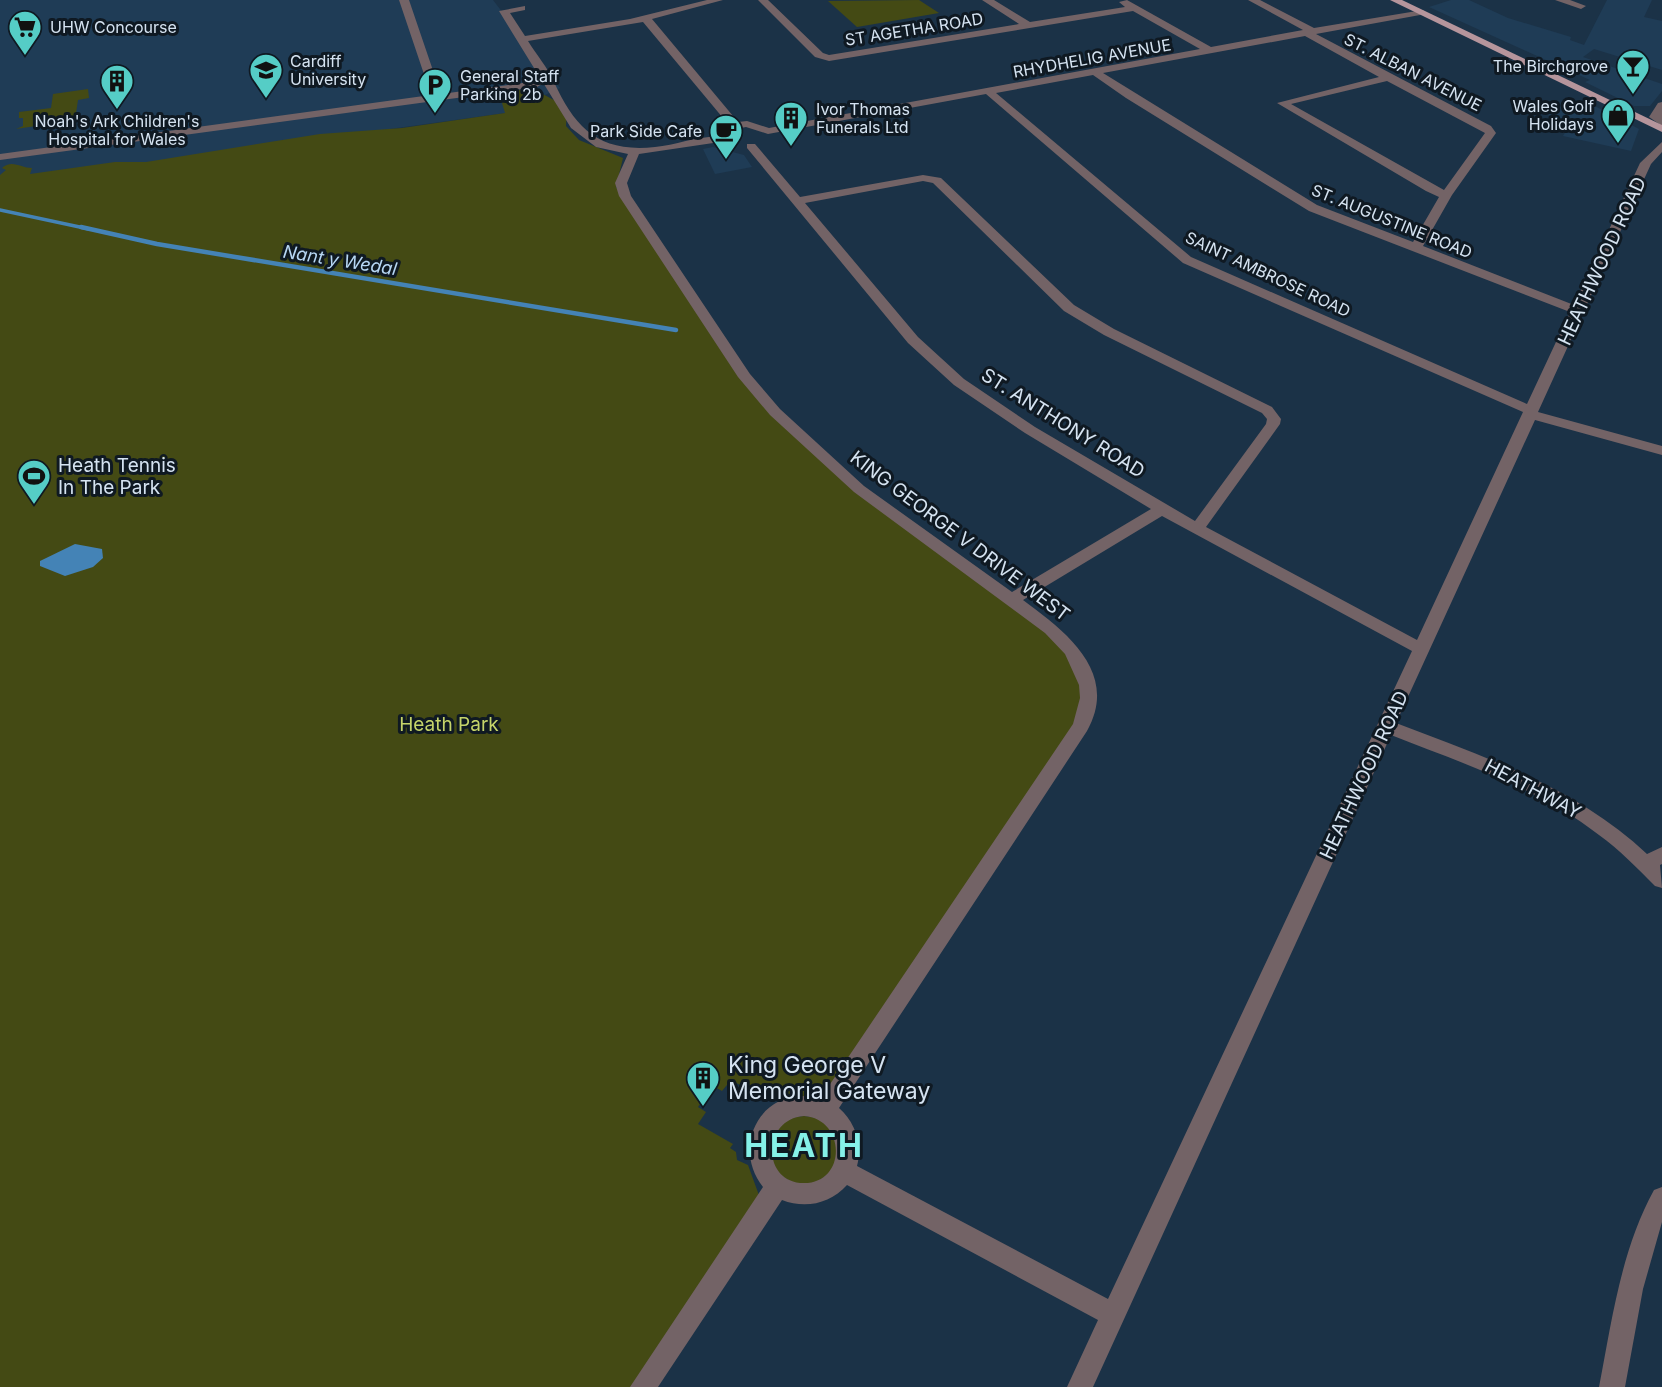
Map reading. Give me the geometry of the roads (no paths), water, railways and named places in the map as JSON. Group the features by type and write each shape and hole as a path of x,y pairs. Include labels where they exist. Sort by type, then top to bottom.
{"main road":[{"path":"1395,0 1662,132"}],"street":[{"path":"404,0 438,97"},
{"path":"523,39 645,18 718,0"},
{"name":"ST AGETHA ROAD","path":"762,0 819,55 829,58 1134,8"},
{"path":"987,0 1029,26"},
{"path":"1121,0 1212,52"},
{"name":"ST. ALBAN AVENUE","path":"1253,0 1388,78 1487,128 1491,133 1446,195 1415,249"},
{"path":"1560,0 1581,6"},
{"path":"1407,6 1425,1"},
{"path":"0,157 438,97 551,85 504,11 522,8"},
{"name":"RHYDHELIG AVENUE","path":"768,131 1420,12"},
{"path":"645,18 655,26 734,125"},
{"name":"ST. AUGUSTINE ROAD","path":"1097,73 1312,208 1579,311"},
{"path":"1388,78 1282,103 1430,189 1446,195"},
{"path":"543,86 587,138 612,147 635,150 720,139 740,146 765,141 769,135 768,131 755,125 734,125 721,131 720,139"},
{"name":"SAINT AMBROSE ROAD","path":"989,92 1187,260 1531,412 1662,451"},
{"path":"1662,105 1654,117 1662,132"},
{"name":"HEATHWOOD ROAD","path":"1080,1387 1662,132"},
{"name":"ST. ANTHONY ROAD","path":"740,146 796,201 913,340 949,374 1030,430 1163,509 1199,526 1399,639 1423,649"},
{"name":"KING GEORGE V DRIVE WEST","path":"635,150 621,183 625,196 745,377 775,412 833,467 1051,629 1076,654 1088,682 1087,712 824,1111"},
{"path":"796,201 923,178 937,180 1069,308 1102,328 1268,410 1274,419 1273,424 1199,526"},
{"path":"1011,600 1163,509"},
{"name":"HEATHWAY","path":"1387,726 1475,759 1534,786 1653,860 1662,880"},
{"path":"801,1107 824,1111 838,1121 846,1132 849,1158 844,1171 822,1189 808,1193 793,1192 778,1185 761,1166 758,1153 765,1129 775,1117 787,1110 801,1107"},
{"path":"844,1171 1114,1315"},
{"path":"643,1387 778,1185"},
{"path":"1612,1387 1645,1236 1653,1211 1662,1198"}],"water":[{"path":"75,544 102,549 103,558 93,567 65,576 40,566 40,561"}],"waterway":[{"name":"Nant y Wedal","path":"0,210 89,229"},
{"name":"Nant y Wedal","path":"81,227 157,244 676,330"}],"place":[{"name":"UHW Concourse","path":"25,57"},
{"name":"The Birchgrove","path":"1633,96"},
{"name":"Cardiff University","path":"266,100"},
{"name":"Noah's Ark Children's Hospital for Wales","path":"117,111"},
{"name":"General Staff Parking 2b","path":"435,115"},
{"name":"Wales Golf Holidays","path":"1618,145"},
{"name":"Ivor Thomas Funerals Ltd","path":"791,148"},
{"name":"Park Side Cafe","path":"726,161"},
{"name":"Heath Tennis In The Park","path":"34,506"},
{"name":"King George V Memorial Gateway","path":"703,1108"}],"district":[{"name":"HEATH","path":"804,1145"}],"park label":[{"name":"Heath Park","path":"449,724"}]}
